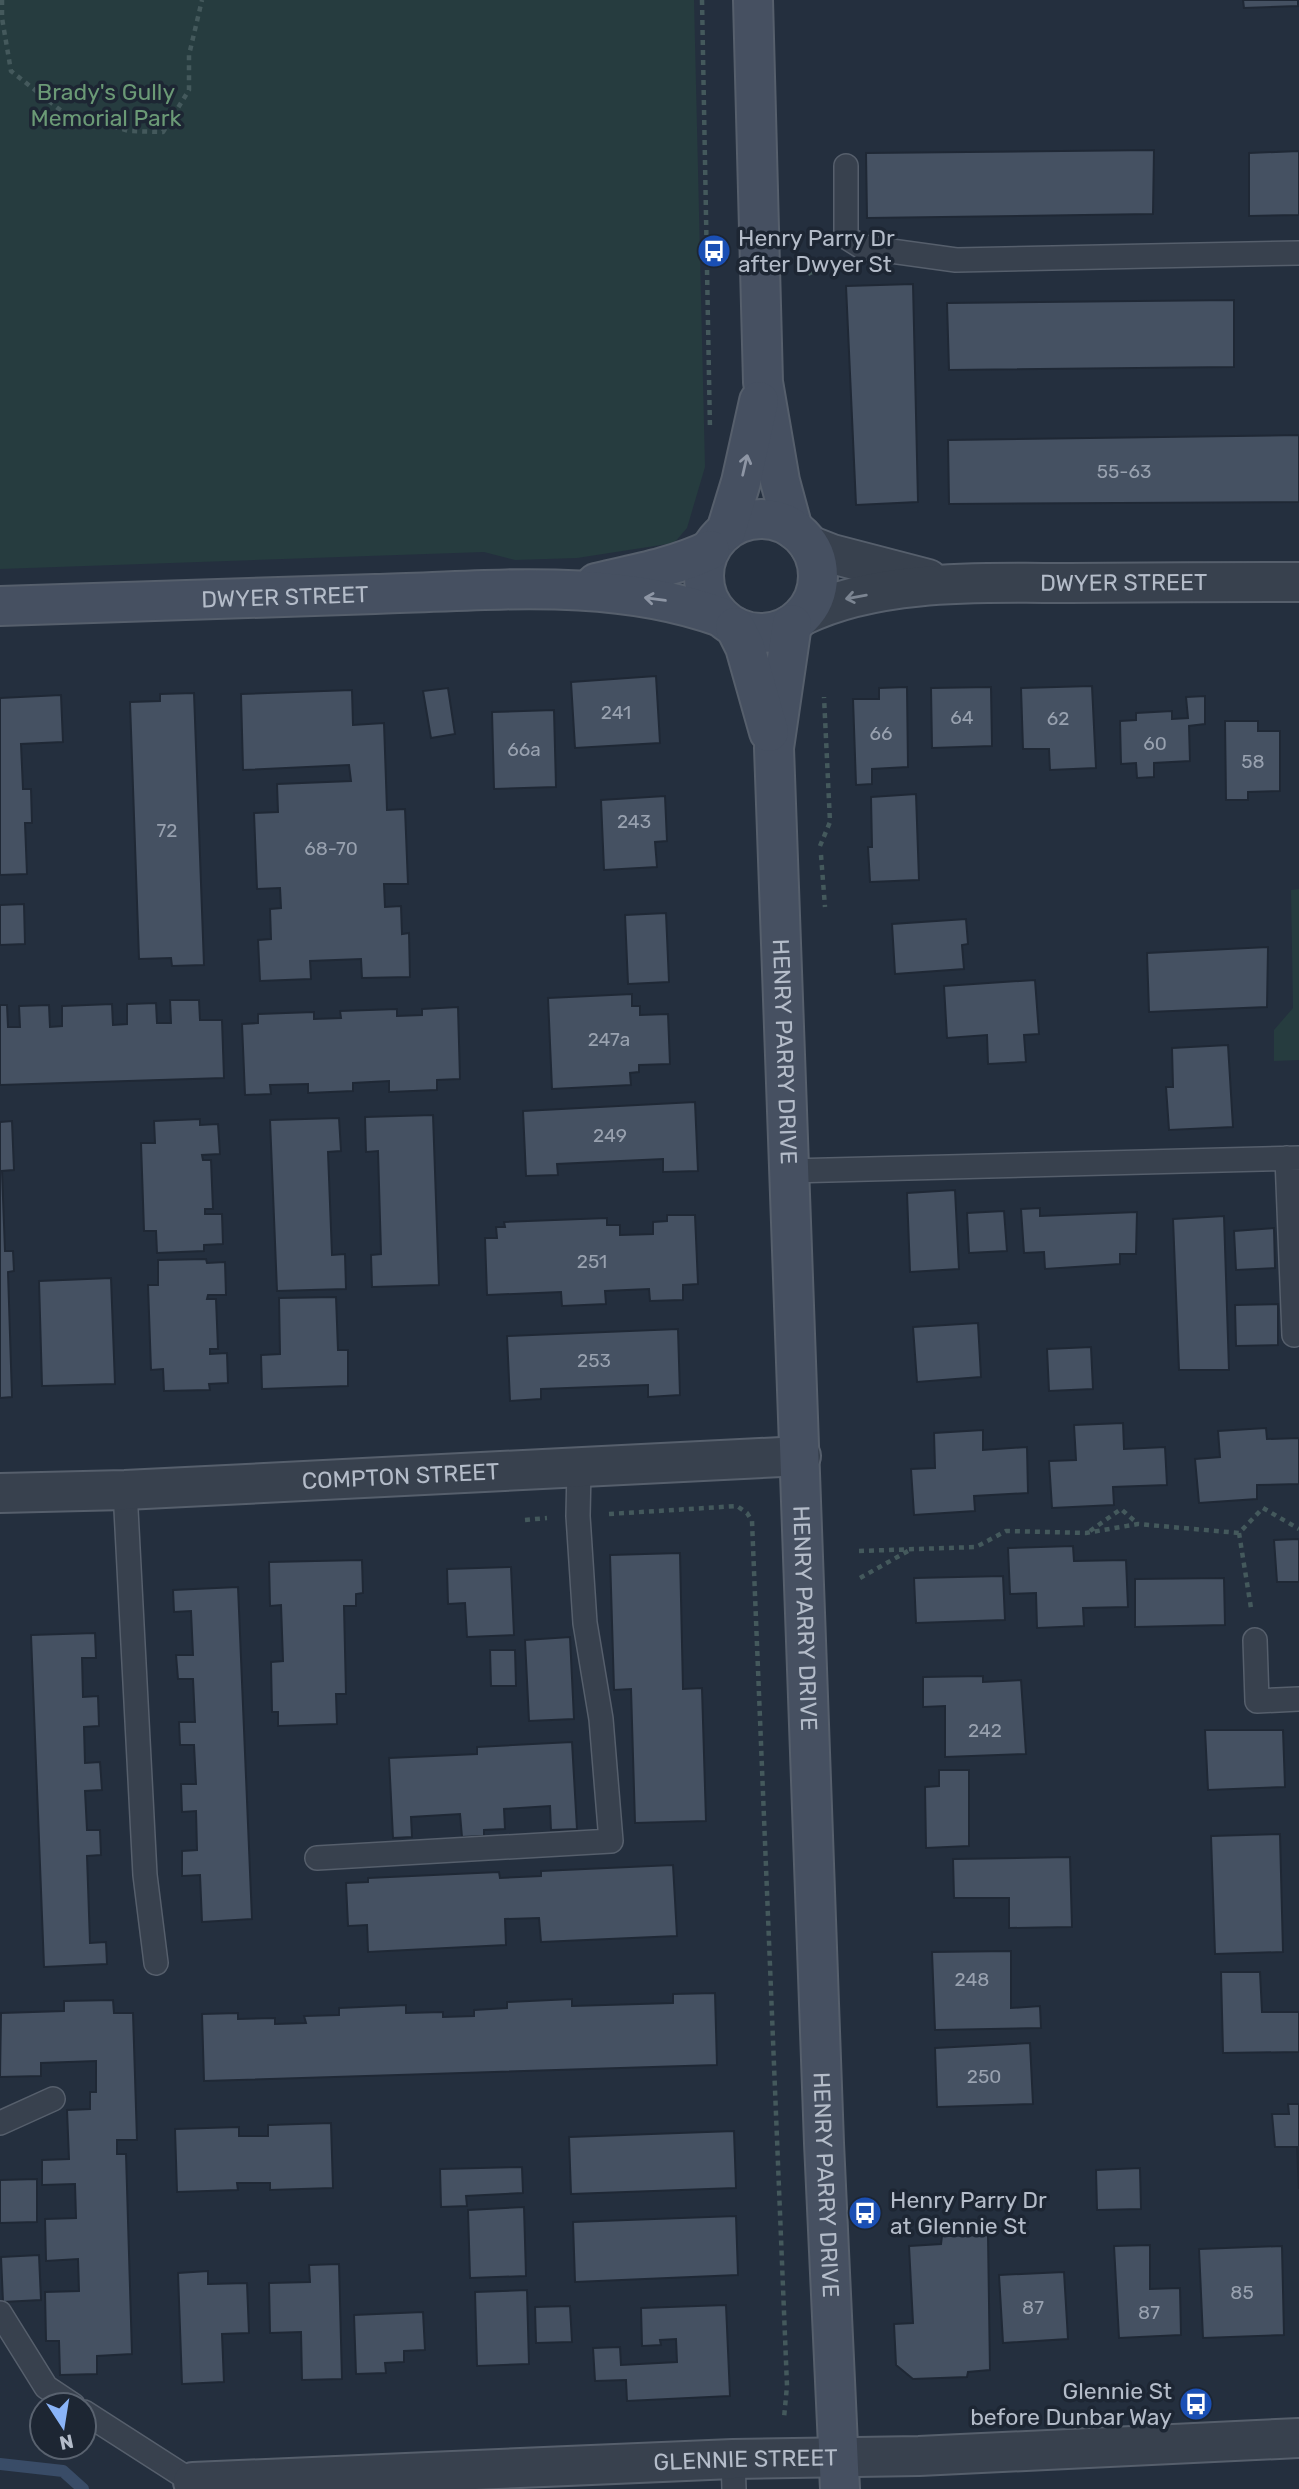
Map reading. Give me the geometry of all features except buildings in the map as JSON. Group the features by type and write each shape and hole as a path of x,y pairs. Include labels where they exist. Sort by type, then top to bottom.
{"main road":[{"path":"752,0 763,382 780,481 801,537 817,563 818,582 813,600 797,620 778,630 764,633 749,632 728,622 712,605 704,578 741,482 763,382"},
{"path":"718,540 742,523 760,520 777,521 801,537"},
{"name":"DWYER STREET","path":"570,588 688,561 718,540"},
{"name":"DWYER STREET","path":"0,606 570,588 694,607 728,622"},
{"name":"HENRY PARRY DRIVE","path":"797,620 774,748 824,2129 840,2473"},
{"name":"HENRY PARRY DRIVE","path":"728,622 745,647 774,748"}],"street":[{"name":"DWYER STREET","path":"801,537 856,561 947,583"},
{"name":"DWYER STREET","path":"797,620 828,603 855,596 947,583 1299,582"},
{"name":"COMPTON STREET","path":"0,1493 125,1490 801,1456"},
{"name":"GLENNIE STREET","path":"193,2482 840,2473 919,2456 1299,2438"}],"lane":[{"path":"846,166 846,237 862,247 956,260 1299,253"},
{"path":"789,1171 1293,1158 1294,1335"},
{"path":"317,1858 611,1841 601,1719 585,1623 578,1516 579,1468"},
{"path":"125,1490 145,1875 156,1963"},
{"path":"1255,1640 1257,1701 1299,1699"},
{"path":"0,2123 53,2099"},
{"path":"0,2313 46,2387 52,2391"},
{"path":"98,2421 193,2482"}],"path":[{"path":"2,0 2,18 11,71 64,113 129,131 163,132 189,90 189,55 202,0"},
{"path":"702,0 710,444"},
{"path":"824,696 830,822 820,843 825,906"},
{"path":"525,1520 737,1506 747,1513 752,1521 787,2386 784,2419"},
{"path":"1239,1533 1263,1508 1299,1530"},
{"path":"1086,1533 1121,1509 1138,1524"},
{"path":"859,1551 976,1547 1006,1531 1086,1533 1138,1524 1239,1533"},
{"path":"1239,1533 1255,1640"},
{"path":"860,1578 911,1549"}],"green space":[{"name":"Brady's Gully Memorial Park","path":"0,0 694,0 705,467 687,528 674,543 577,558 515,560 484,552 0,569"},
{"path":"1299,889 1299,1060 1274,1061 1274,1030 1293,1008 1291,890"}],"waterway":[{"path":"0,2464 63,2471 83,2489"}],"place":[{"name":"Henry Parry Dr after Dwyer St","path":"714,251"},
{"name":"Henry Parry Dr at Glennie St","path":"865,2213"},
{"name":"Glennie St before Dunbar Way","path":"1196,2404"}]}
